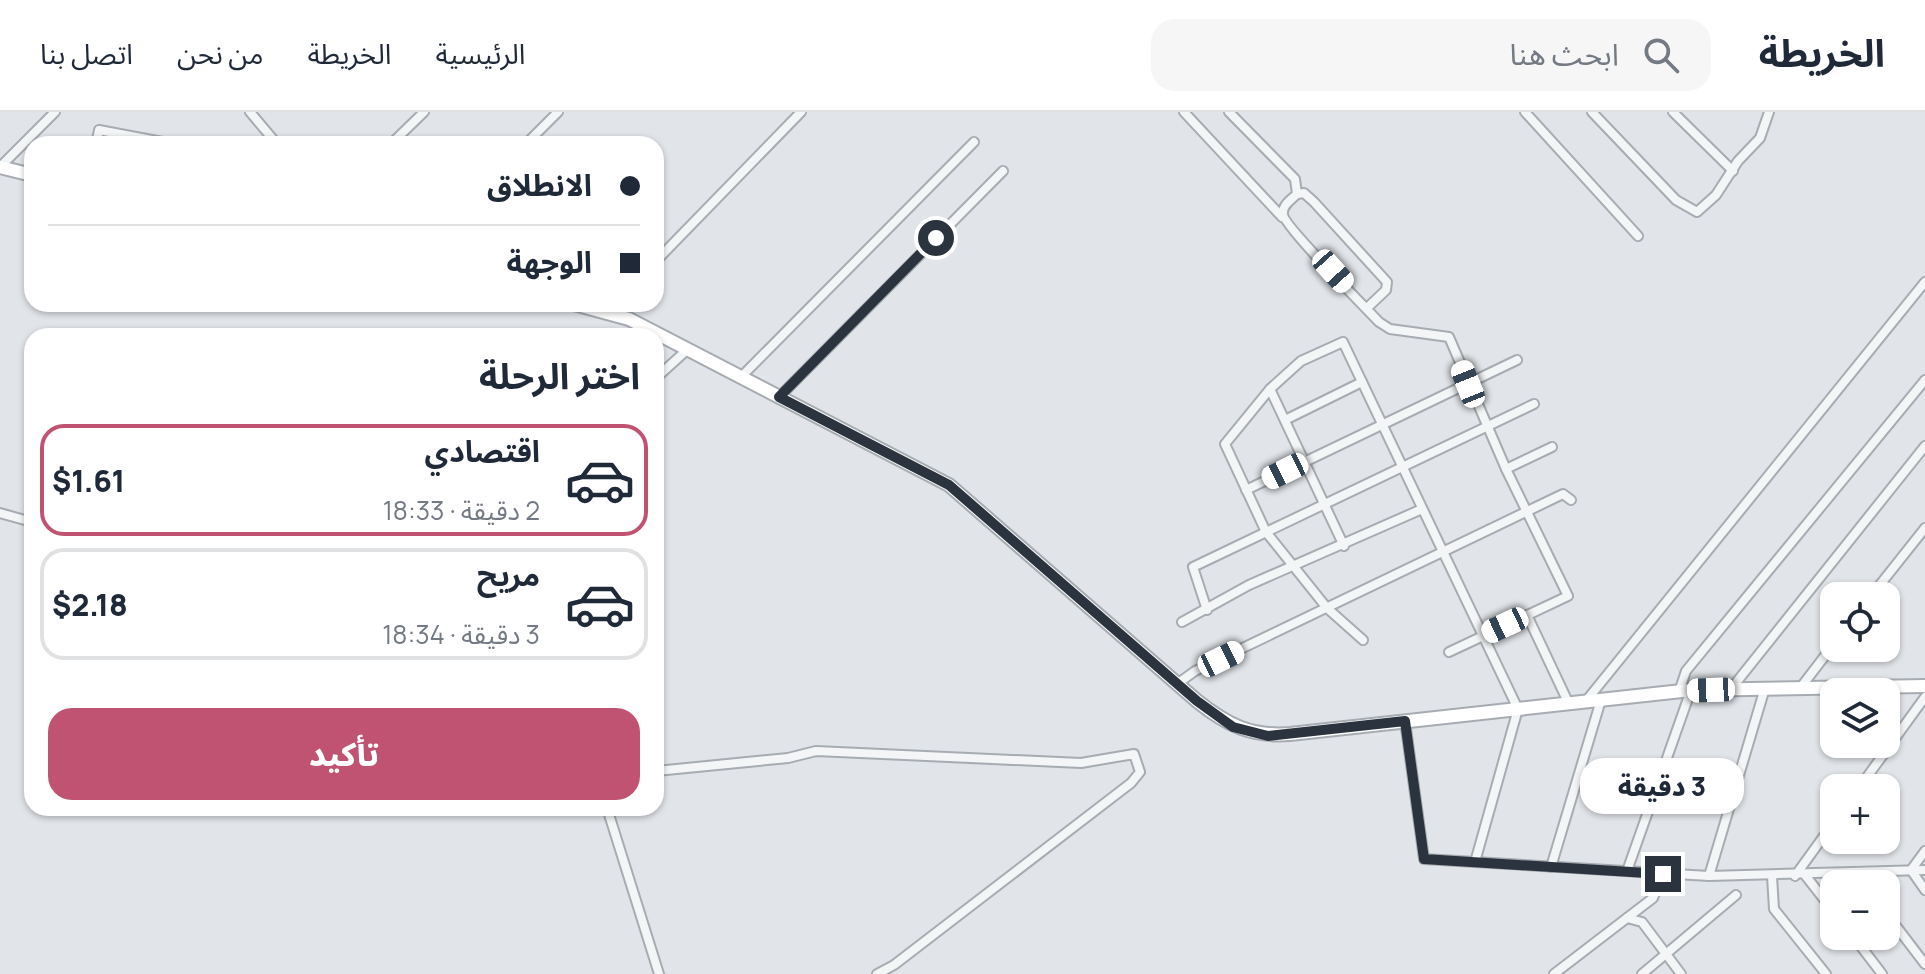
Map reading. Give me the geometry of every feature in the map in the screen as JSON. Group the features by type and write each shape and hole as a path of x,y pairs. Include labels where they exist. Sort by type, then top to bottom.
{"main road":[{"path":"0,167 24,173"},
{"path":"618,312 647,328"},
{"path":"664,337 949,485 1215,716 1249,733 1268,736 1685,691 1925,686"}],"street":[{"path":"31,136 55,112"},
{"path":"250,112 270,136"},
{"path":"399,136 424,112"},
{"path":"534,136 558,112"},
{"path":"664,253 801,112"},
{"path":"1184,112 1282,217 1290,230 1316,252 1390,329 1449,337 1506,469 1568,596 1449,652"},
{"path":"1229,112 1295,179 1297,194"},
{"path":"1525,112 1638,236"},
{"path":"1592,112 1676,200 1689,209 1702,210 1760,138 1769,112"},
{"path":"1673,112 1733,171"},
{"path":"98,136 99,130 131,136"},
{"path":"741,377 974,142"},
{"path":"0,167 24,143"},
{"path":"779,397 1003,171"},
{"path":"1282,217 1284,207 1297,194 1304,193 1314,202 1387,282 1386,290 1367,308"},
{"path":"1584,702 1925,282"},
{"path":"1363,640 1327,608 1266,532 1225,444 1270,389 1301,361 1343,342 1518,709 1475,862"},
{"path":"664,371 688,349"},
{"path":"1246,490 1517,360"},
{"path":"1627,871 1685,691 1686,671 1925,380"},
{"path":"1285,420 1362,382"},
{"path":"1270,389 1344,546"},
{"path":"1207,610 1193,567 1534,404"},
{"path":"1731,689 1925,446"},
{"path":"1506,469 1552,447"},
{"path":"1177,684 1195,671 1563,494 1571,500"},
{"path":"1182,622 1249,585 1344,546 1422,509"},
{"path":"0,513 24,520"},
{"path":"1882,582 1925,528"},
{"path":"1527,615 1569,704"},
{"path":"1801,687 1820,662"},
{"path":"1709,876 1765,688"},
{"path":"1869,774 1925,697"},
{"path":"1551,867 1601,700"},
{"path":"1405,721 1424,859 1709,876 1820,874"},
{"path":"664,770 788,758 816,751 1081,763 1134,754 1140,772 1131,783 894,965 877,974"},
{"path":"610,816 659,974"},
{"path":"1795,876 1820,841"},
{"path":"1911,870 1925,851"},
{"path":"1911,870 1925,890"},
{"path":"1900,871 1925,870"},
{"path":"1554,974 1653,898 1663,874"},
{"path":"1805,875 1820,894"},
{"path":"1772,876 1774,909 1826,974"},
{"path":"1642,974 1736,895"},
{"path":"1627,918 1642,922 1681,974"},
{"path":"1900,931 1925,964"},
{"path":"1864,950 1882,974"}],"route":[{"path":"936,238 779,397 949,485 1197,701 1233,727 1268,736 1405,721 1424,859 1663,874"}]}
